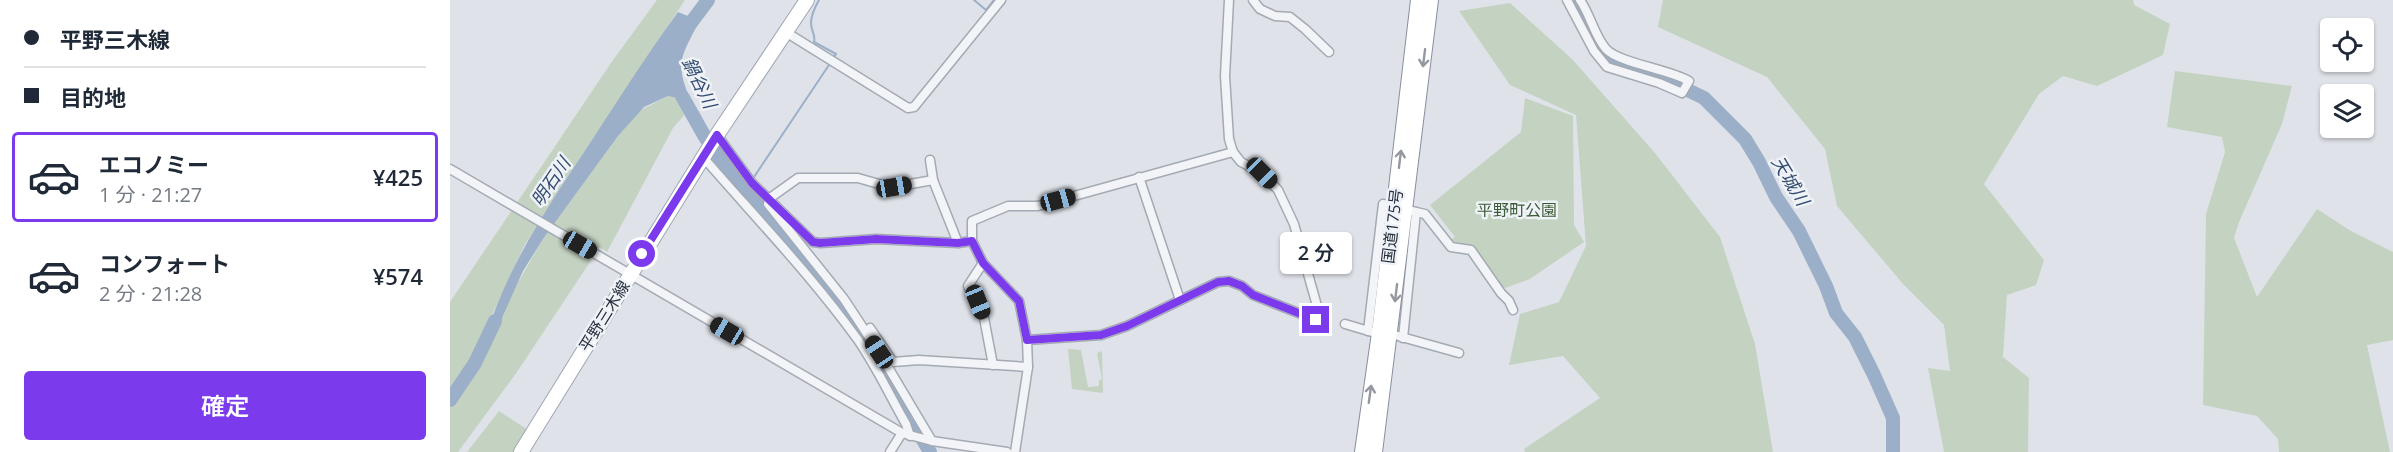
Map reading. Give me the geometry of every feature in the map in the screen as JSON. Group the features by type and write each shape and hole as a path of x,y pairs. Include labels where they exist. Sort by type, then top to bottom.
{"main road":[{"name":"平野三木線","path":"521,452 704,155 784,31 807,0"},
{"name":"国道175号","path":"1406,209 1418,0"},
{"name":"国道175号","path":"1362,452 1406,209 1431,0"},
{"name":"国道175号","path":"1375,452 1385,334"}],"street":[{"path":"784,31 908,108 914,107 1001,0"},
{"path":"1027,340 1101,335 1127,326 1218,282 1229,281 1242,286 1253,295 1321,320 1294,224 1278,190 1262,173 1241,162 1233,152 1229,138 1225,76 1229,0"},
{"path":"1252,0 1260,9 1275,16 1290,17 1329,52"},
{"path":"1567,0 1594,51 1607,67 1659,83 1682,93 1689,81 1675,73 1616,57 1606,49 1582,4 1592,0"},
{"path":"716,137 752,183 813,242 876,239 958,243 972,241"},
{"path":"1015,452 1028,367 1027,340 1019,301 983,263 972,241 972,221 1008,207 1038,206 1233,152"},
{"path":"704,155 759,222 776,238 859,341 906,424 906,435 890,452"},
{"path":"930,160 933,180 958,243"},
{"path":"450,169 906,435 1007,452"},
{"path":"1139,177 1180,300"},
{"path":"932,441 879,352 844,299 768,204 770,198 798,178 858,178 894,187 933,180"},
{"path":"1385,334 1383,204 1425,214 1450,247 1471,250 1514,310"},
{"path":"983,263 968,286 984,318 993,365"},
{"path":"831,307 844,299"},
{"path":"844,299 854,305 893,362 919,360 1028,367"},
{"path":"1345,324 1459,353"}],"green space":[{"path":"657,0 685,0 524,246 492,315 487,336 543,239 639,111 672,96 687,112 673,128 607,252 600,247 517,372 458,452 450,452 450,302 613,60"},
{"path":"1663,0 2133,0 2134,5 2170,24 2163,55 2097,86 2063,76 2039,94 1984,184 2044,260 2036,285 2007,295 2003,357 2029,378 2028,452 1944,452 1928,368 1950,371 1944,325 1903,284 1837,206 1825,149 1767,77 1658,27"},
{"path":"1510,3 1572,59 1655,153 1720,237 1755,344 1773,452 1525,452 1524,449 1600,398 1563,356 1509,365 1520,314 1559,302 1586,246 1576,115 1510,85 1459,11"},
{"path":"2175,71 2292,86 2282,124 2234,238 2257,297 2317,209 2351,231 2393,252 2393,340 2367,345 2390,452 2279,452 2278,439 2257,416 2203,405 2206,214 2225,152 2222,137 2167,127"},
{"name":"平野町公園","path":"1525,98 1573,116 1574,225 1584,242 1530,279 1505,288 1500,286 1479,255 1450,240 1455,237 1430,205 1521,132"},
{"path":"1068,349 1081,350 1088,387 1099,386 1099,380 1102,379 1097,353 1102,351 1103,393 1072,389"},
{"path":"499,411 528,430 514,452 467,452"}],"water":[{"path":"678,12 688,16 695,14 701,18 682,62 684,81 694,109 687,112 678,98 668,96 644,107 618,136 543,239 523,271 492,340 486,336 495,309 532,234"}],"waterway":[{"name":"明石川","path":"687,28 708,0"},
{"path":"819,0 811,20 814,42 836,54 834,57"},
{"path":"974,0 986,10 994,0"},
{"name":"天城川","path":"1572,0 1582,13 1602,53 1611,62 1657,75 1704,98 1745,139 1776,197 1799,231 1826,286 1836,313 1855,337 1874,375 1893,418 1893,452"},
{"path":"752,180 831,62"},
{"name":"鍋谷川","path":"682,96 705,137 727,168 842,309 873,354 930,452"},
{"name":"明石川","path":"450,400 475,363 495,321"}],"route":[{"path":"642,254 717,135 752,183 813,242 876,239 958,243 972,241 983,263 1019,301 1027,340 1101,335 1127,326 1218,282 1229,281 1242,286 1253,295 1316,320"}]}
